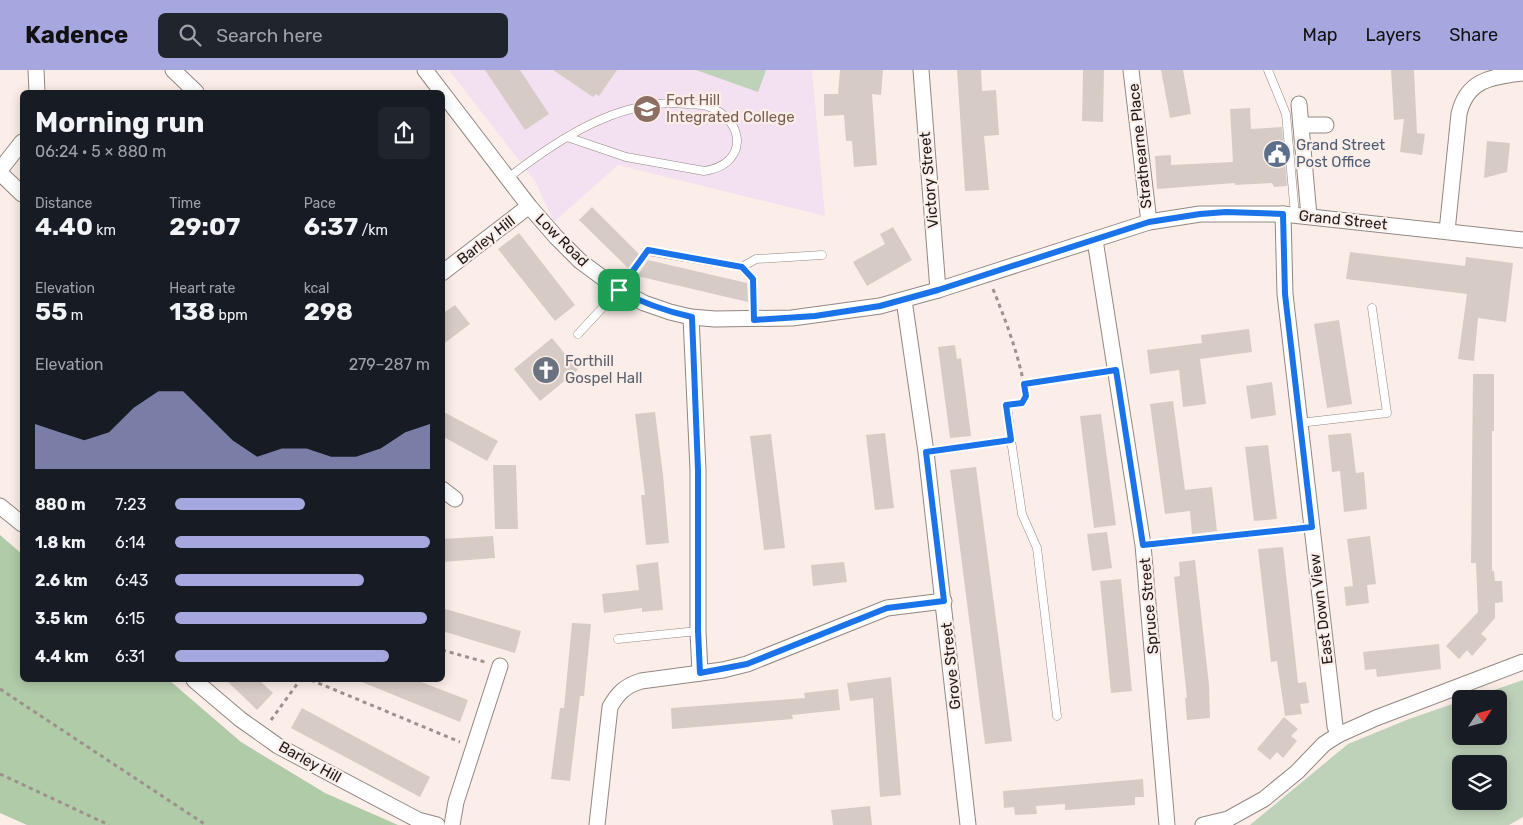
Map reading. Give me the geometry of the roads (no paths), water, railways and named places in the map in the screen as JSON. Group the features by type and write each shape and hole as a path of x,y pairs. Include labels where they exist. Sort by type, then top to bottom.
{"street":[{"path":"36,70 37,90"},
{"path":"173,70 194,90"},
{"name":"Low Road","path":"426,70 441,90"},
{"name":"Victory Street","path":"921,70 938,290"},
{"name":"Strathearne Place","path":"1131,70 1149,222"},
{"path":"1447,231 1462,101 1470,90 1482,81 1494,76 1523,73"},
{"name":"Low Road","path":"445,95 556,237 580,261 619,290 644,303 692,317 754,320 815,316 880,306 904,300"},
{"name":"East Down View","path":"1299,104 1301,125 1296,215 1285,294 1335,726 1338,735"},
{"path":"1301,125 1326,125"},
{"path":"20,145 0,172 20,192"},
{"name":"Barley Hill","path":"445,271 530,206"},
{"name":"Grand Street","path":"904,300 1149,222 1200,214 1226,212 1296,215 1523,240"},
{"name":"Spruce Street","path":"1095,240 1143,545 1167,825"},
{"name":"Grove Street","path":"904,300 926,452 968,825"},
{"path":"692,317 698,470 698,631 700,673"},
{"path":"445,491 455,499"},
{"path":"0,506 20,522"},
{"path":"597,825 610,707 617,694 628,685 641,681 747,664 887,608 944,601"},
{"path":"1203,825 1228,819 1264,799 1282,785 1324,744 1338,735 1376,718 1523,662"},
{"path":"452,825 456,802 500,666"},
{"name":"Barley Hill","path":"196,682 240,719 278,746 418,820 437,825"}],"lane":[{"path":"1268,70 1286,114 1296,215"},
{"path":"508,178 538,155 567,137 607,117 641,106 674,102 706,106 722,113 732,123 737,135 738,146 733,156 725,165 715,170 704,171 626,158 567,137"},
{"path":"578,334 619,290 648,250 742,267 753,279 754,320"},
{"path":"742,267 756,259 822,256"},
{"path":"1299,423 1387,413 1372,308"},
{"path":"1008,413 1022,514 1036,548 1057,716"},
{"path":"926,452 1011,440"},
{"path":"618,639 698,631"}],"place":[{"name":"Fort Hill Integrated College","path":"647,109"},
{"name":"Grand Street Post Office","path":"1277,154"},
{"name":"Forthill Gospel Hall","path":"546,370"}]}
